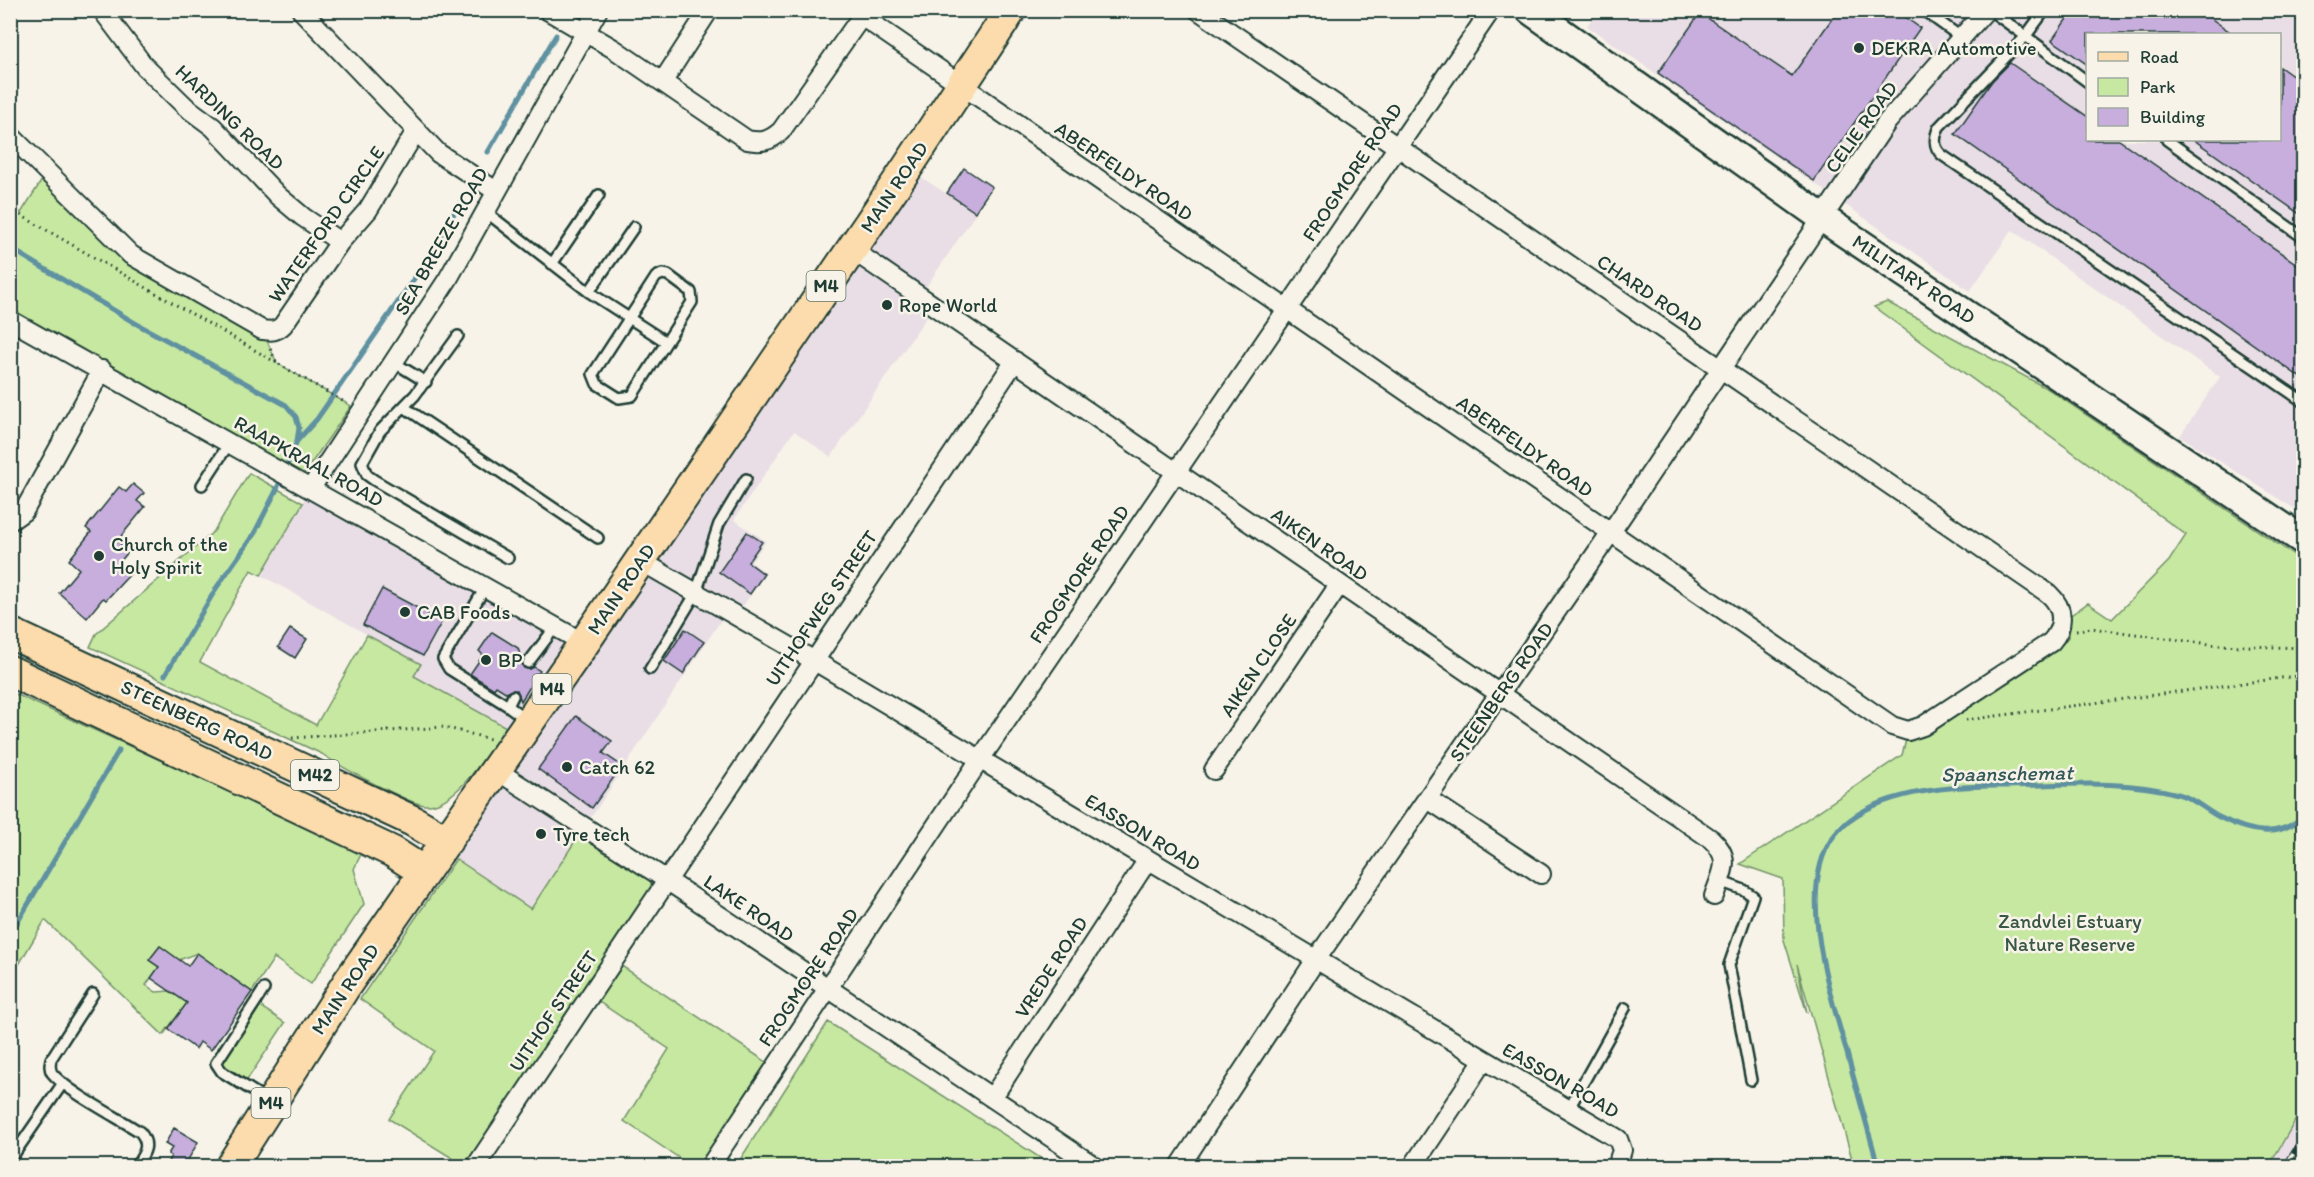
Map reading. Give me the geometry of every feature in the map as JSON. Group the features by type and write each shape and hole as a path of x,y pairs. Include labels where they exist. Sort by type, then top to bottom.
{"main road":[{"name":"MAIN ROAD","path":"231,1167 348,982 447,841 519,713 584,643 1011,10"},
{"name":"MILITARY ROAD","path":"1530,10 1824,219 2304,541"},
{"name":"STEENBERG ROAD","path":"10,633 413,821 447,841"},
{"name":"STEENBERG ROAD","path":"10,670 393,852 424,872"}],"street":[{"name":"HARDING ROAD","path":"102,10 145,67 186,107 213,127 278,196 303,217 340,242"},
{"path":"301,10 438,153 496,190"},
{"path":"547,10 663,81 747,140 766,141 781,131 863,13"},
{"name":"SEA BREEZE ROAD","path":"305,484 395,363 448,279 598,10"},
{"path":"663,81 709,10"},
{"name":"CHARD ROAD","path":"1198,10 2049,594 2057,602 2060,628"},
{"name":"FROGMORE ROAD","path":"710,1167 979,761 1491,10"},
{"name":"CELIE ROAD","path":"1824,219 1887,122 1986,10"},
{"name":"ABERFELDY ROAD","path":"863,13 960,86 1892,726 1904,731 1923,726 2051,642 2060,628"},
{"name":"WATERFORD CIRCLE","path":"262,330 278,330 283,325 340,242 368,210 416,130"},
{"path":"10,135 131,255 262,330"},
{"name":"STEENBERG ROAD","path":"1180,1167 1315,961 1824,219"},
{"name":"AIKEN ROAD","path":"851,249 1711,839 1724,855 1725,865 1716,889"},
{"name":"RAAPKRAAL ROAD","path":"10,320 584,643"},
{"name":"UITHOFWEG STREET","path":"667,881 1015,361"},
{"path":"10,521 24,511 102,370"},
{"name":"EASSON ROAD","path":"639,560 813,660 1315,961 1618,1139 1621,1146 1617,1167"},
{"name":"AIKEN CLOSE","path":"1214,770 1339,585"},
{"name":"LAKE ROAD","path":"497,755 667,881 1094,1167"},
{"path":"1428,799 1541,874"},
{"name":"VREDE ROAD","path":"992,1098 1147,861"},
{"name":"UITHOF STREET","path":"476,1167 667,881"},
{"path":"1413,1167 1483,1060"}],"lane":[{"path":"1923,10 1962,38"},
{"path":"1990,10 2086,81"},
{"path":"2045,10 2025,37 1939,127 1935,144 1939,152 2304,402"},
{"path":"2294,10 2304,17"},
{"path":"2168,141 2304,237"},
{"path":"552,264 599,195"},
{"path":"486,212 589,292 666,342"},
{"path":"589,292 634,227"},
{"path":"668,274 691,292 693,298 666,342 632,396 619,398 597,384 593,374 657,277 668,274"},
{"path":"458,336 426,382 389,420 363,456 363,470 375,480 508,558"},
{"path":"395,363 426,382"},
{"path":"404,407 598,538"},
{"path":"202,485 230,442"},
{"path":"650,669 696,593 719,524 746,478"},
{"path":"486,586 443,659 449,669 519,713"},
{"path":"528,663 556,626"},
{"path":"513,696 519,713"},
{"path":"1716,889 1744,890 1753,896 1729,965 1751,1080"},
{"path":"264,988 216,1063 222,1072 272,1102"},
{"path":"93,994 51,1059 52,1072 63,1083 140,1131 147,1143 146,1152 136,1167"},
{"path":"1568,1110 1625,1008"},
{"path":"10,1160 63,1083"}],"path":[{"path":"10,209 342,401"},
{"path":"262,330 277,363"},
{"path":"2060,628 2091,628 2217,645 2304,648"},
{"path":"1957,721 2304,675"},
{"path":"282,740 304,735 444,727 497,755"}],"shaded area":[{"path":"1597,10 2303,11 2303,514 2180,436 2220,377 2012,230 1970,291 1587,26"},
{"path":"907,168 976,213 920,296 934,306 831,457 794,431 734,520 766,541 751,562 766,573 736,616 727,611 531,909 441,849 520,735 413,676 420,664 261,575 311,488 584,643"},
{"path":"2303,1107 2303,1166 2269,1166 2275,1156"}],"green space":[{"path":"47,172 131,255 262,330 277,363 351,406 299,481 11,320 10,207 21,213"},
{"name":"Zandvlei Estuary Nature Reserve","path":"1887,302 2048,389 2303,561 2303,1107 2269,1166 1854,1166 1797,964 1807,1013 1784,940 1783,879 1740,864 1902,755 1906,740 1923,737 2059,648 2069,636 2071,615 2088,603 2112,619 2169,561 2186,535 1874,307"},
{"path":"249,473 303,503 261,575 251,570 200,662 316,725 367,635 421,664 414,676 506,727 482,762 448,797 437,803 425,805 408,800 355,774 322,754 90,647 96,634 214,531"},
{"path":"11,692 362,852 354,869 364,904 311,984 274,958 252,992 197,953 179,960 160,946 149,960 159,967 146,985 156,992 170,991 187,1003 163,1035 45,920 11,978"},
{"path":"581,832 649,876 653,891 614,961 774,1067 710,1166 691,1166 624,1121 669,1049 590,996 476,1166 465,1166 389,1119 434,1051 360,999 456,859 531,909"},
{"path":"260,1006 285,1023 247,1080 222,1064"},
{"path":"828,1022 1053,1166 736,1166"}],"building":[{"path":"1838,10 1895,10 1920,28 1814,181 1658,73 1700,13 1792,76"},
{"path":"2073,10 2199,10 2232,33 2086,33 2086,64 2052,40"},
{"path":"2010,63 2086,116 2086,141 2120,141 2304,269 2304,380 1955,134 1992,81"},
{"path":"2281,68 2304,84 2304,217 2195,141 2281,141"},
{"path":"964,168 992,187 975,212 947,193"},
{"name":"Church of the Holy Spirit","path":"133,484 144,493 137,501 145,507 117,541 129,551 119,563 131,573 106,600 103,598 87,618 59,593 79,569 69,560 91,532 86,528 119,487 126,492"},
{"path":"747,532 762,542 748,562 764,574 750,594 719,572"},
{"path":"382,589 442,621 423,656 363,625"},
{"path":"290,629 307,639 295,658 278,647"},
{"path":"685,629 704,642 683,674 664,661"},
{"path":"492,632 518,648 524,668 534,667 540,671 521,701 517,690 507,693 496,686 494,689 470,674 483,655 479,651"},
{"path":"576,716 612,741 603,753 622,766 592,808 538,769"},
{"path":"160,946 188,966 197,953 252,992 211,1050 200,1042 196,1049 168,1029 187,1003 151,978 159,967 149,960"},
{"path":"174,1128 198,1142 184,1167 165,1167 171,1156 168,1154 172,1148 165,1144"}],"waterway":[{"path":"488,152 556,35"},
{"path":"297,441 317,419 429,257 461,201"},
{"path":"10,248 135,323 286,405 296,417 299,428 297,441 276,491 254,534 217,587 165,675"},
{"path":"10,935 119,750"},
{"name":"Spaanschemat","path":"1878,1166 1833,1003 1820,944 1817,914 1817,885 1822,859 1833,837 1847,822 1865,810 1886,801 1931,790 1977,786 2065,784 2134,786 2178,794 2189,798 2221,818 2253,830 2275,831 2295,823 2304,815"}],"railway":[{"path":"2286,1166 2304,1137"}],"place":[{"name":"DEKRA Automotive","path":"1859,48"},
{"name":"Rope World","path":"887,305"},
{"name":"Church of the Holy Spirit","path":"99,556"},
{"name":"CAB Foods","path":"405,612"},
{"name":"BP","path":"486,660"},
{"name":"Catch 62","path":"567,767"},
{"name":"Tyre tech","path":"541,834"}]}
